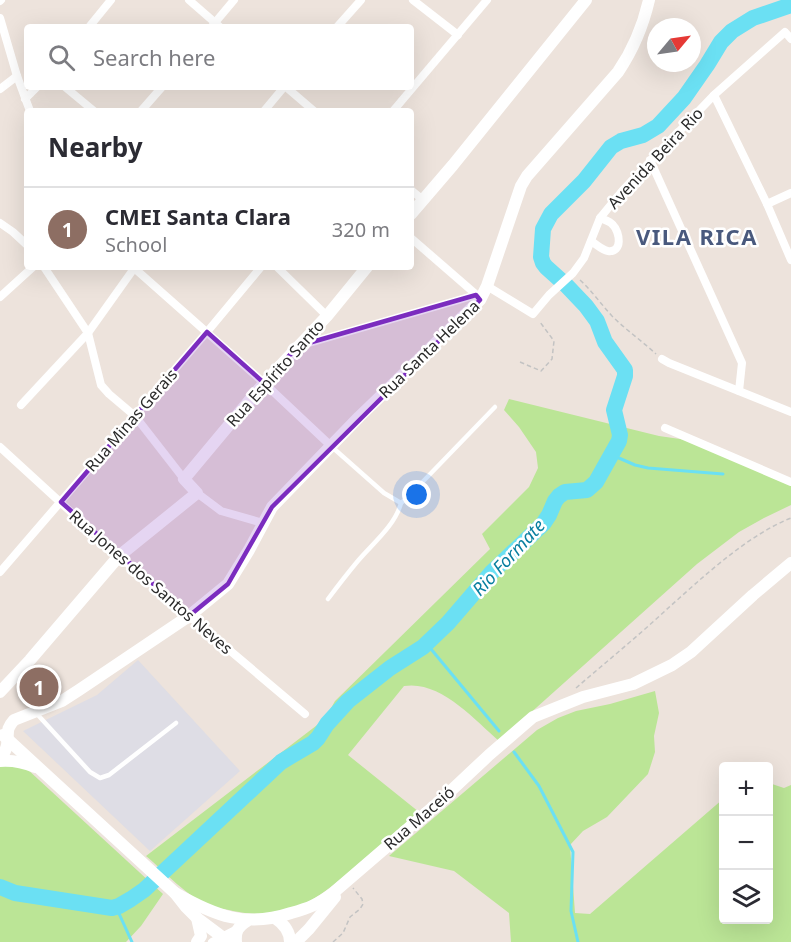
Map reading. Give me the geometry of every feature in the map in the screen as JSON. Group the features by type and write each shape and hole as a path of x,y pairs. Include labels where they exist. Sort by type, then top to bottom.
{"street":[{"path":"91,24 111,0"},
{"path":"189,0 213,24"},
{"path":"216,24 234,0"},
{"path":"340,24 361,0"},
{"path":"413,0 458,35"},
{"path":"414,86 487,0"},
{"path":"414,210 586,0"},
{"name":"Rua Santa Helena","path":"0,760 7,745 4,735 14,720 62,701 189,616 228,584 272,507 478,297 487,286 521,186 527,176 626,61 642,24 649,0"},
{"path":"0,18 29,108"},
{"name":"Avenida Beira Rio","path":"533,314 549,295 573,273 584,258 600,218 650,160 714,95 789,32"},
{"path":"0,89 17,76"},
{"path":"25,99 34,90"},
{"path":"69,90 90,108"},
{"path":"144,108 159,90"},
{"path":"267,108 282,90"},
{"path":"289,90 310,108"},
{"path":"396,108 411,90"},
{"path":"714,95 767,204 791,260"},
{"path":"650,160 742,363 739,391"},
{"path":"414,192 423,200"},
{"path":"767,204 791,193"},
{"path":"591,241 611,252 618,246 620,238 614,225 600,218"},
{"path":"0,223 24,242"},
{"path":"414,241 478,297"},
{"path":"0,297 30,270"},
{"path":"46,270 88,333 101,385 108,394 135,416 197,493 221,510 261,527"},
{"path":"21,405 88,333 132,270"},
{"path":"137,270 264,382 331,446"},
{"name":"Rua Minas Gerais","path":"0,572 259,270"},
{"path":"280,270 327,316"},
{"name":"Rua Espírito Santo","path":"184,479 264,382 327,316 365,270"},
{"path":"487,286 533,314"},
{"path":"298,346 478,297"},
{"path":"662,359 791,412"},
{"path":"665,428 791,482"},
{"name":"Rua Jones dos Santos Neves","path":"0,447 119,556 305,714"},
{"path":"0,692 119,556 197,493"},
{"name":"Rua Maceió","path":"4,735 176,893 194,904 230,918 247,921 275,918 315,905 333,893 533,717 583,697 633,684 672,665 691,652 791,563"},
{"name":"Rua Maceió","path":"0,760 24,762 41,770"},
{"name":"Rua Maceió","path":"296,942 348,880"},
{"name":"Rua Maceió","path":"176,893 186,908 221,940"},
{"path":"197,918 201,936 197,942"},
{"path":"275,918 282,922 288,932 290,942"},
{"path":"221,940 236,936 247,921"}],"lane":[{"path":"328,599 394,520 400,503 495,407"},
{"path":"331,446 384,493 400,503"},
{"path":"35,712 90,772 100,778 109,775 176,723"}],"path":[{"path":"573,273 588,286 632,335 662,359"},
{"path":"520,362 541,371 552,359 554,341 533,314"},
{"path":"333,942 343,933 350,917 363,904 348,880"}],"highlighted area":[{"path":"476,295 480,300 272,507 228,584 189,616 61,502 207,332 264,383 298,346"}],"shaded area":[{"path":"138,660 240,771 150,851 23,731 97,695"}],"green space":[{"path":"509,399 659,436 701,442 791,483 791,505 739,532 697,564 499,741 467,712 443,695 431,689 404,686 348,755 419,812 334,885 319,895 289,910 254,914 214,907 193,897 146,856 325,719 335,701 490,549 482,534 529,487 538,468 536,452 504,410"},
{"path":"655,691 659,713 654,736 655,752 648,774 607,817 583,831 570,845 575,913 590,914 719,802 719,924 773,924 773,784 784,788 791,785 791,942 511,942 509,913 454,871 389,856 537,730 576,711"},
{"path":"0,763 26,768 163,894 141,926 126,942 0,942"}],"waterway":[{"name":"Rio Formate","path":"0,887 15,893 112,908 131,899 144,890 281,762 313,743 348,701 390,668 423,647 448,623 492,572 543,524 559,496 565,492 587,490 596,482 619,441 620,435 614,410 625,370 605,342 597,321 586,306 543,263 541,257 543,229 551,214 584,181 611,147 621,141 643,135 658,126 684,98 721,42 732,31 753,18 791,5"},
{"path":"612,455 648,468 723,474"},
{"path":"426,643 499,731"},
{"path":"514,752 539,786 573,852 571,911 578,942"},
{"path":"116,907 132,942"}],"place":[{"name":"CMEI Santa Clara","path":"39,687"}],"district":[{"name":"VILA RICA","path":"697,236"}]}
